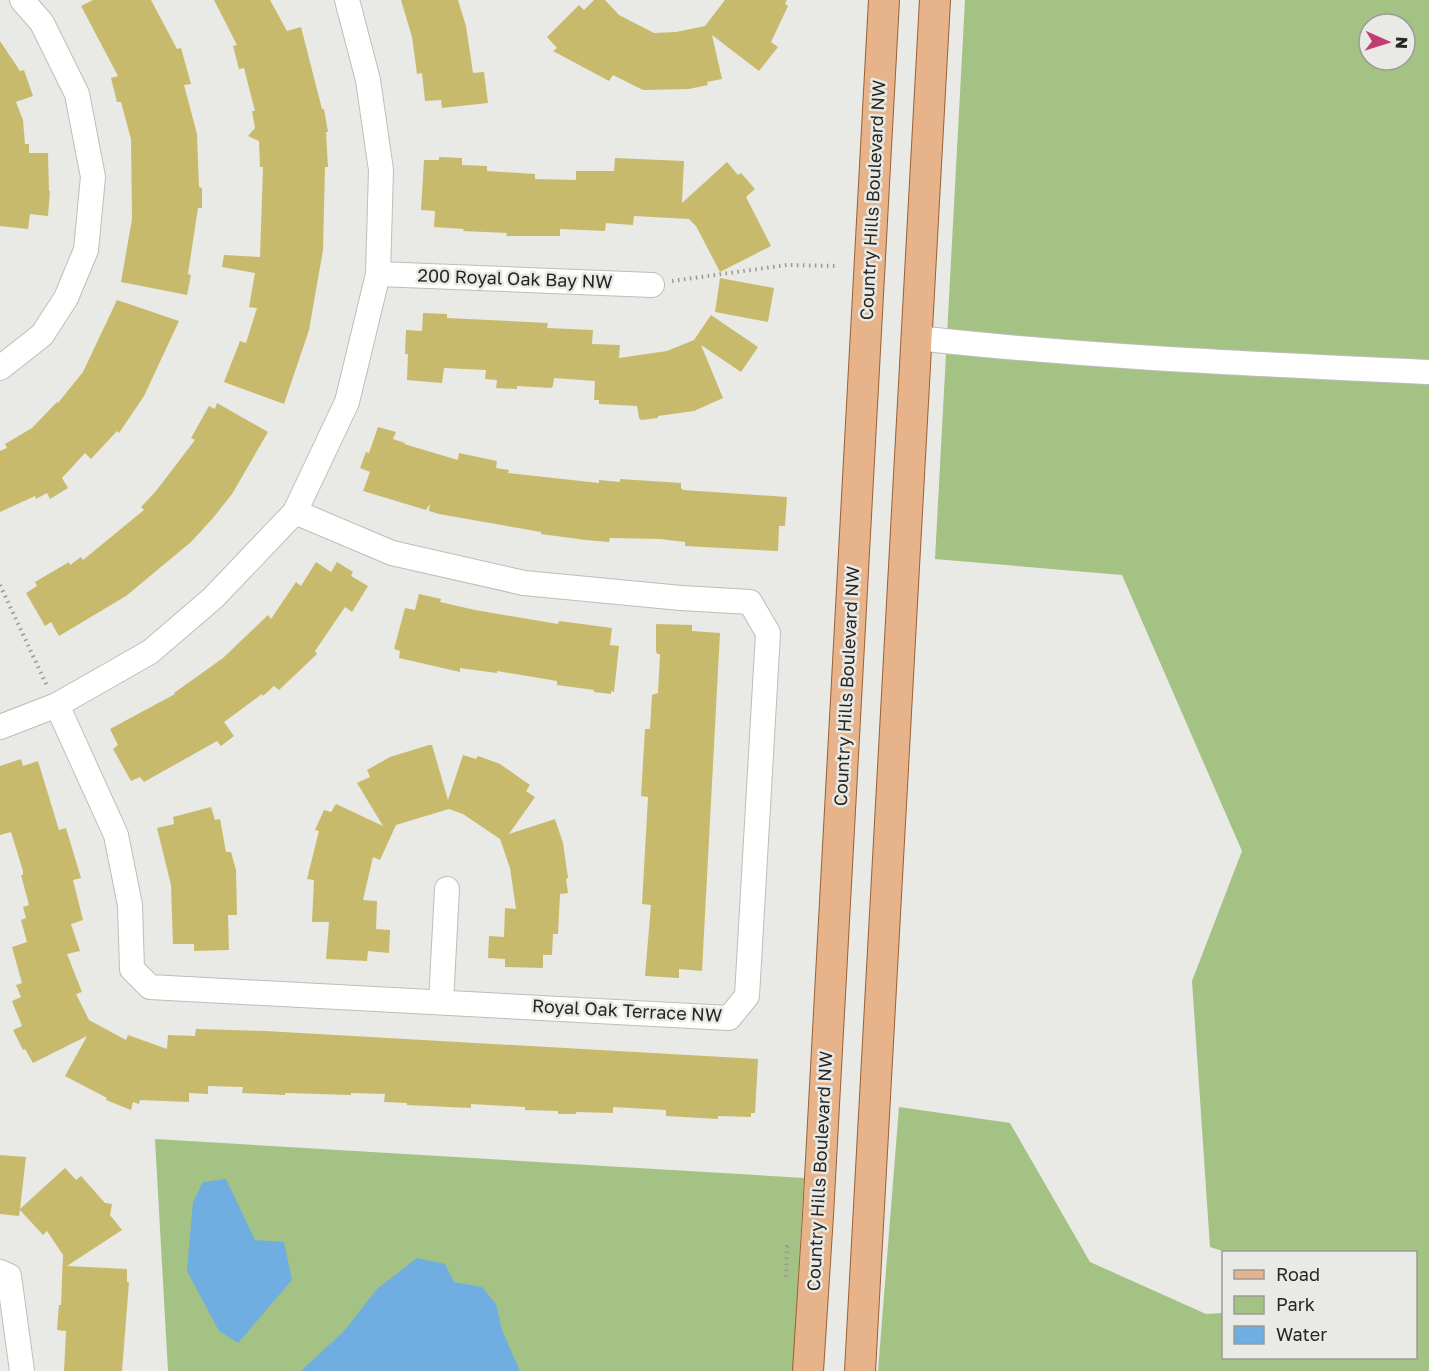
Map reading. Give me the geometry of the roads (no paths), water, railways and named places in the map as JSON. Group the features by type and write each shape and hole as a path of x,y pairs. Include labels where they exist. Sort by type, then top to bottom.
{"main road":[{"name":"Country Hills Boulevard NW","path":"808,1371 820,1191 884,0"},
{"path":"860,1371 935,0"}],"street":[{"path":"0,368 42,335 66,298 86,250 93,177 77,94 42,23 22,0"},
{"path":"0,727 57,705 150,652 213,598 295,512 346,402 378,274 381,170 368,80 347,0"},
{"name":"200 Royal Oak Bay NW","path":"378,274 652,285"},
{"path":"917,339 1133,357 1429,372"},
{"name":"Royal Oak Terrace NW","path":"57,705 116,836 130,904 132,969 150,987 729,1018 747,996 768,633 750,602 524,583 392,553 295,512"},
{"path":"441,1002 447,889"},
{"path":"0,1272 9,1276 22,1371"}],"water":[{"path":"226,1179 255,1240 284,1242 292,1280 238,1343 219,1331 187,1271 193,1202 203,1182"},
{"path":"417,1258 445,1264 454,1282 482,1287 496,1304 502,1330 520,1371 301,1371 344,1331 377,1289"}]}
